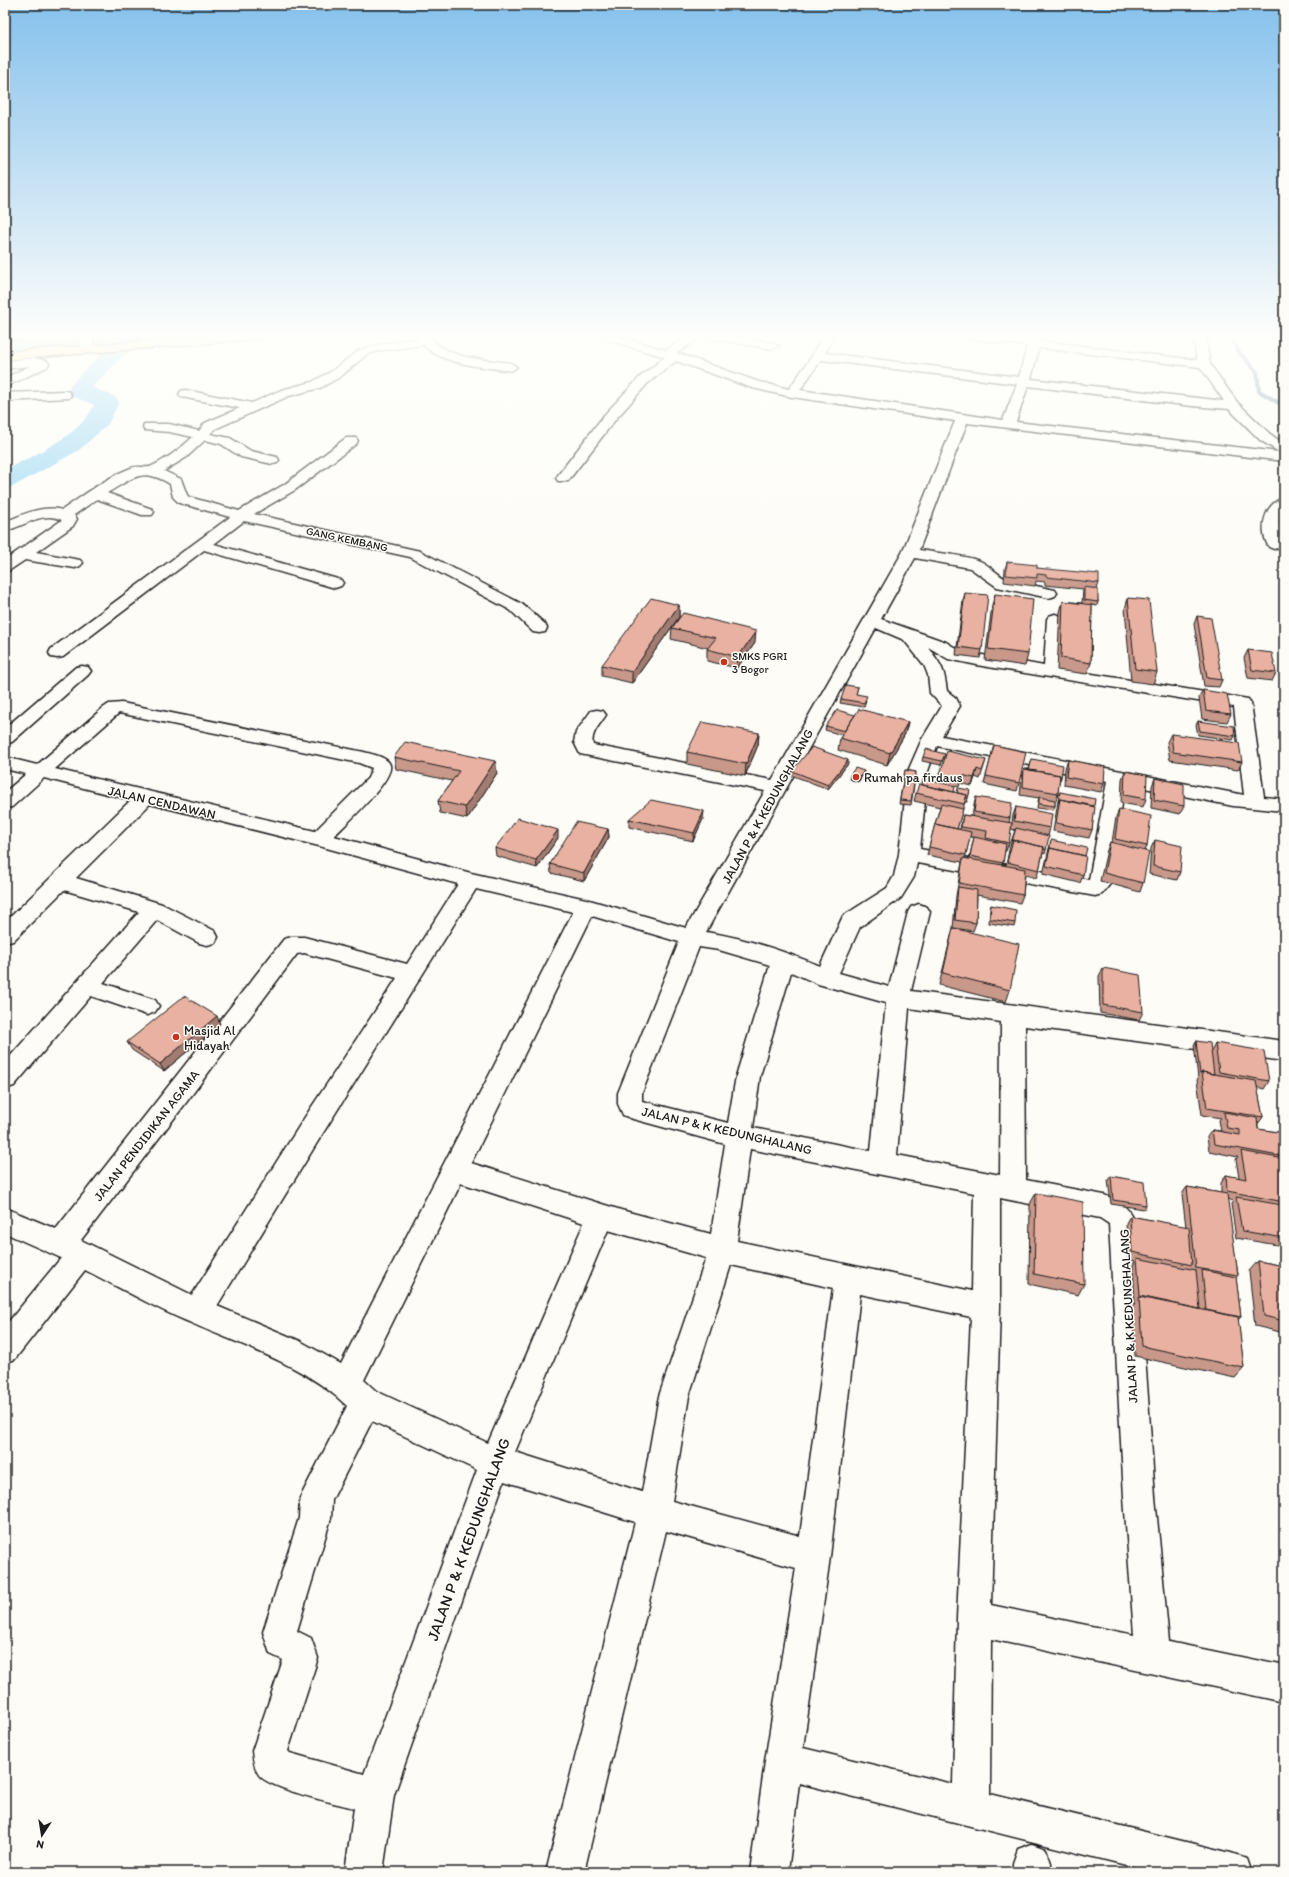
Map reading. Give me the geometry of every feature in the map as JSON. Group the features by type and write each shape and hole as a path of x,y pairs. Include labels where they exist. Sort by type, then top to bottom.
{"street":[{"name":"GANG KEMBANG","path":"152,472 182,454 202,436 210,426 216,424"},
{"path":"563,478 605,424"},
{"name":"JALAN P & K KEDUNGHALANG","path":"960,424 910,553 776,787 692,938 630,1093 630,1104 632,1108 642,1112 738,1136 1104,1207 1116,1213 1122,1219 1124,1232 1132,1394 1153,1656"},
{"path":"1000,424 1284,457"},
{"path":"1252,424 1265,437 1284,450"},
{"path":"150,427 170,428 225,441 246,454 272,460"},
{"path":"57,653 241,516 290,487 351,441"},
{"name":"GANG KEMBANG","path":"65,515 95,494 139,470 152,472 176,482 180,497 184,500 241,516 415,554 516,607 539,628"},
{"path":"95,494 147,512"},
{"path":"1274,544 1271,527 1272,512 1276,507 1284,502"},
{"path":"5,527 39,513 46,512 65,515 70,519 68,523 5,567"},
{"path":"202,545 335,583"},
{"path":"910,553 922,557 974,564 988,572 995,580 1003,584 1049,593"},
{"path":"22,555 75,563"},
{"path":"1052,673 1055,619"},
{"path":"872,621 940,646 954,655 1052,673 1242,703 1255,802"},
{"path":"826,978 851,922 894,893 904,877 909,854 912,815 918,771 931,739 951,704 938,690 937,675 932,664 910,636"},
{"path":"5,738 82,671"},
{"path":"5,802 109,712 115,708 122,708 364,758 381,764 381,770 376,781 319,839"},
{"path":"597,714 582,740 583,746 587,750 776,787"},
{"path":"931,739 1233,800 1284,805"},
{"name":"JALAN CENDAWAN","path":"5,763 144,798 319,839 471,880 586,907 692,938 719,942 783,960 826,978 898,998 1284,1051"},
{"path":"909,854 1095,889 1099,884 1117,776"},
{"path":"5,935 144,798"},
{"path":"197,1312 314,1125 471,880"},
{"path":"60,881 154,909 207,937"},
{"path":"375,1795 280,1769 272,1762 270,1751 301,1658 299,1650 282,1642 280,1632 315,1518 316,1498 355,1393 453,1169 586,907"},
{"path":"5,1080 154,909"},
{"path":"883,1163 898,998 919,912"},
{"name":"JALAN PENDIDIKAN AGAMA","path":"71,1249 292,945 304,945 412,974"},
{"path":"565,1872 654,1512 674,1396 722,1250 748,1076 783,960"},
{"path":"86,986 147,1006"},
{"path":"971,1808 974,1618 986,1307 1000,1186 1013,1015"},
{"path":"453,1169 600,1216 722,1250 848,1279 986,1307"},
{"name":"JALAN P & K KEDUNGHALANG","path":"364,1872 375,1795 494,1462 600,1216"},
{"path":"5,1220 71,1249 197,1312 290,1351 319,1367 355,1393 494,1462 654,1512 737,1534 814,1557"},
{"path":"5,1349 71,1249"},
{"path":"769,1872 783,1761 814,1557 848,1279"},
{"path":"974,1618 1284,1684"},
{"path":"783,1761 1231,1872"}],"building":[{"path":"1007,562 1037,565 1037,568 1099,574 1099,583 1047,577 1047,575 1037,574 1037,578 1006,575"},
{"path":"1084,587 1098,589 1098,602 1084,600"},
{"path":"965,593 988,595 982,650 958,647"},
{"path":"995,594 1033,599 1028,654 988,649"},
{"path":"651,598 679,605 632,672 602,665"},
{"path":"1128,598 1149,600 1157,672 1135,669"},
{"path":"1063,601 1092,605 1091,663 1061,658"},
{"path":"683,613 756,631 738,657 707,649 716,638 672,628"},
{"path":"1197,616 1211,618 1222,680 1207,678"},
{"path":"1248,650 1272,653 1276,673 1252,670"},
{"path":"846,685 858,687 856,694 867,696 864,703 841,699"},
{"path":"1203,690 1227,694 1231,714 1206,711"},
{"path":"859,709 908,722 890,753 840,738"},
{"path":"837,710 855,715 844,731 826,726"},
{"path":"1198,721 1234,726 1235,736 1200,731"},
{"path":"702,722 759,733 746,764 687,752"},
{"path":"1171,734 1239,743 1242,762 1173,752"},
{"path":"405,742 495,761 465,807 438,801 459,771 394,757"},
{"path":"994,745 1026,752 1019,783 986,776"},
{"path":"812,747 848,760 828,785 792,771"},
{"path":"926,749 945,754 942,761 923,757"},
{"path":"947,751 986,760 982,771 977,769 974,778 962,775 961,779 940,774"},
{"path":"1032,759 1063,765 1061,778 1060,775 1029,770"},
{"path":"1068,760 1105,767 1104,784 1066,777"},
{"path":"855,768 864,771 859,778 850,775"},
{"path":"1024,769 1060,775 1058,793 1023,787"},
{"path":"905,770 916,772 911,801 900,800"},
{"path":"1125,771 1147,775 1146,799 1124,795"},
{"path":"1155,778 1184,784 1184,806 1154,800"},
{"path":"923,779 955,786 954,792 922,785"},
{"path":"919,784 967,795 964,804 916,793"},
{"path":"958,788 970,790 968,798 966,798 967,795 957,793"},
{"path":"1060,792 1095,799 1094,806 1060,799 1058,803"},
{"path":"976,797 1012,803 1010,818 974,812"},
{"path":"1039,797 1055,800 1055,806 1039,804"},
{"path":"1060,799 1095,807 1092,830 1056,823"},
{"path":"651,800 704,811 694,833 629,819"},
{"path":"941,804 963,809 957,829 935,824"},
{"path":"1016,807 1052,814 1050,828 1014,821"},
{"path":"1119,809 1151,816 1147,846 1115,839"},
{"path":"963,815 1012,823 1009,843 986,838 987,831 961,827"},
{"path":"518,818 558,830 536,860 495,848"},
{"path":"576,822 608,829 584,873 550,864"},
{"path":"935,824 971,832 966,855 929,847"},
{"path":"1016,828 1049,836 1046,850 1044,847 1012,841"},
{"path":"974,837 1006,844 1003,863 970,856"},
{"path":"1013,840 1044,847 1039,870 1007,862"},
{"path":"1051,840 1087,848 1085,856 1050,848 1049,852"},
{"path":"1155,840 1182,846 1180,872 1153,866"},
{"path":"1110,842 1149,852 1143,883 1104,873"},
{"path":"1050,848 1086,856 1083,875 1046,866"},
{"path":"963,858 1025,869 1023,895 959,883"},
{"path":"958,887 977,890 976,923 955,920"},
{"path":"991,905 1016,910 1015,923 990,919"},
{"path":"953,928 1019,944 1010,990 943,973"},
{"path":"1103,968 1140,975 1143,1012 1103,1005"},
{"name":"Masjid Al Hidayah","path":"184,996 217,1016 160,1064 127,1042"},
{"path":"1196,1041 1210,1043 1214,1074 1202,1072 1200,1074"},
{"path":"1215,1043 1264,1051 1269,1081 1219,1072"},
{"path":"1202,1072 1256,1081 1263,1117 1207,1108"},
{"path":"1224,1112 1257,1118 1258,1129 1284,1133 1284,1157 1214,1144 1212,1130 1240,1135 1240,1130 1227,1128"},
{"path":"1241,1151 1284,1159 1284,1202 1227,1191 1226,1175 1246,1179"},
{"path":"1111,1176 1144,1182 1146,1205 1113,1200"},
{"path":"1187,1187 1227,1194 1238,1275 1196,1268"},
{"path":"1036,1193 1083,1202 1084,1284 1034,1274"},
{"path":"1236,1197 1282,1205 1284,1213 1284,1238 1242,1231"},
{"path":"1130,1216 1189,1227 1192,1265 1132,1252"},
{"path":"1137,1258 1196,1270 1200,1309 1140,1296"},
{"path":"1258,1261 1284,1266 1284,1321 1264,1316"},
{"path":"1202,1270 1236,1277 1241,1317 1206,1310"},
{"path":"1139,1297 1238,1317 1244,1368 1142,1346"}],"waterway":[{"path":"5,481 70,445 95,424"}],"place":[{"name":"SMKS PGRI 3 Bogor","path":"724,662"},
{"name":"Rumah pa firdaus","path":"856,777"},
{"name":"Masjid Al Hidayah","path":"176,1037"}]}
